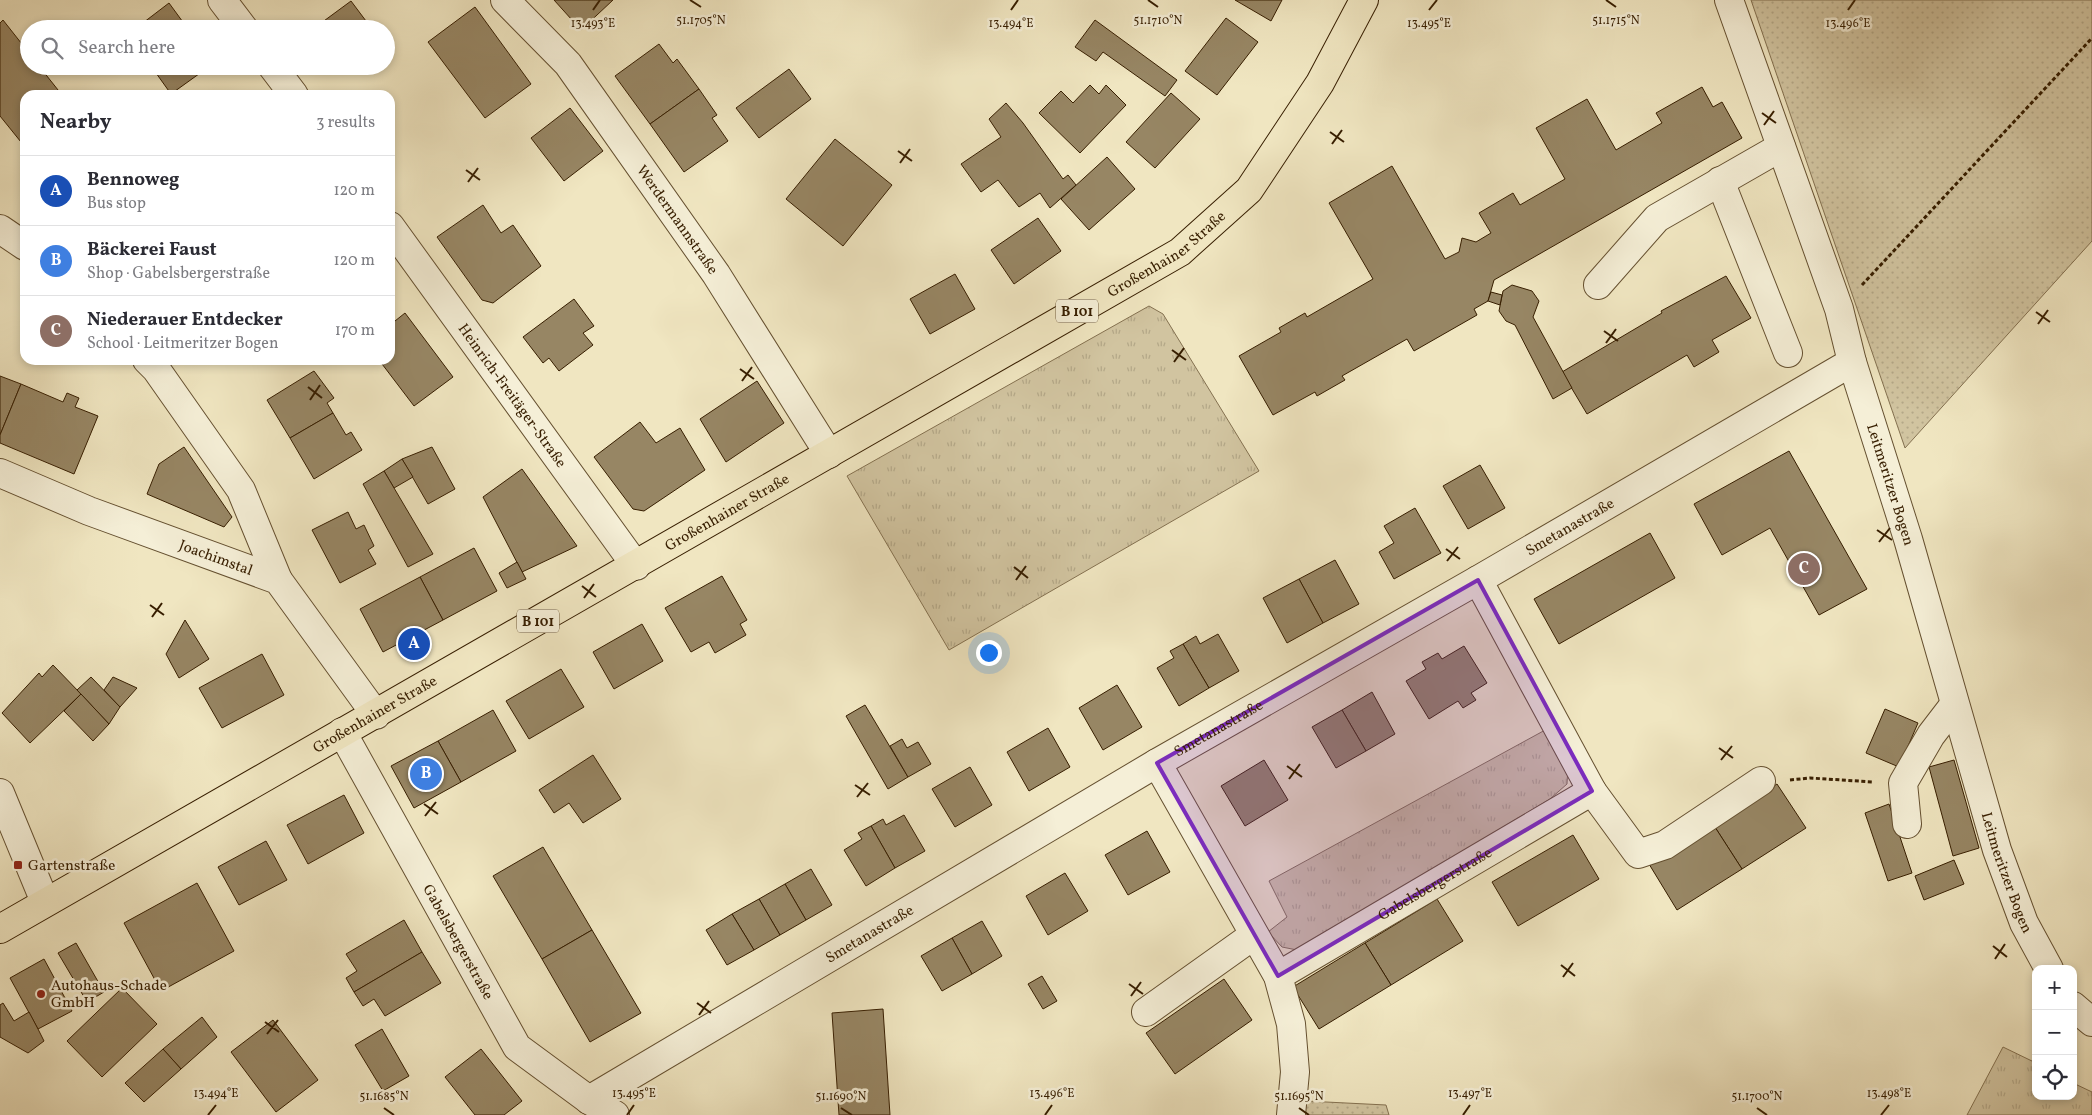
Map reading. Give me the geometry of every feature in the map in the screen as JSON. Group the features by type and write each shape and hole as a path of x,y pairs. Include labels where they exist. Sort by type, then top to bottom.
{"main road":[{"name":"Großenhainer Straße","path":"0,929 342,732 636,566 1180,252 1249,190 1320,83 1364,0"}],"street":[{"path":"222,0 237,20"},
{"name":"Werdermannstraße","path":"506,0 568,64 716,274 830,454"},
{"name":"Leitmeritzer Bogen","path":"1736,4 1781,147 1839,309 1852,362 1908,539 1954,705 1998,850 2024,923 2046,965"},
{"path":"279,75 290,90"},
{"path":"1598,285 1658,218 1720,180 1781,147"},
{"path":"1720,180 1788,352"},
{"path":"0,229 20,243"},
{"name":"Heinrich-Freitäger-Straße","path":"395,233 636,566"},
{"name":"Smetanastraße","path":"589,1100 1158,763 1478,580 1852,362"},
{"path":"152,365 241,490 278,580 376,714"},
{"name":"Joachimstal","path":"0,473 89,511 278,580"},
{"path":"1478,580 1592,791 1638,854 1665,845 1762,782"},
{"path":"1907,824 1903,783 1931,735 1954,705"},
{"name":"Gabelsbergerstraße","path":"342,732 517,1047 589,1100 616,1115"},
{"path":"1158,763 1278,976 1291,1024 1296,1072 1291,1115"},
{"name":"Gabelsbergerstraße","path":"1278,976 1592,791"},
{"path":"0,793 45,902"},
{"path":"1146,1012 1254,934"},
{"path":"2077,1009 2092,1022"}],"path":[{"path":"1839,309 2092,38"},
{"path":"1762,782 1810,778 1903,783"}],"highlighted area":[{"path":"1478,580 1592,791 1278,976 1157,763"}],"green space":[{"path":"1751,0 2092,0 2092,241 1905,448"},
{"path":"1149,306 1163,314 1259,471 949,650 847,476"},
{"path":"1547,729 1568,766 1567,784 1550,799 1297,950 1282,947 1268,932 1287,917 1269,881"},
{"path":"2003,1047 2032,1061 2032,1100 2077,1100 2077,1085 2092,1092 2092,1115 1967,1115"},
{"path":"1306,1101 1386,1105 1389,1115 1301,1115"}],"building":[{"path":"554,0 613,0 581,30"},
{"path":"1235,0 1282,0 1271,21"},
{"path":"351,1 365,20 325,20"},
{"path":"169,3 181,20 147,20"},
{"path":"475,7 531,84 485,118 428,42"},
{"path":"1226,18 1258,42 1217,95 1185,71"},
{"path":"3,20 20,42 20,75 46,75 58,90 20,90 20,141 0,116 0,23"},
{"path":"1095,20 1177,80 1165,96 1103,52 1096,61 1075,47"},
{"path":"659,44 673,63 677,59 699,89 650,124 615,76"},
{"path":"789,69 811,99 759,138 736,108"},
{"path":"157,75 197,75 177,90 168,90"},
{"path":"1090,85 1099,94 1106,85 1126,105 1080,153 1039,113 1061,91 1073,103"},
{"path":"1702,87 1713,107 1722,102 1742,138 1494,280 1488,301 1474,309 1477,315 1414,351 1407,339 1342,376 1345,380 1317,396 1315,392 1273,415 1239,356 1281,332 1279,328 1305,313 1307,317 1373,279 1329,203 1392,166 1445,259 1459,252 1462,238 1476,242 1491,233 1479,213 1513,193 1520,205 1565,179 1536,128 1587,99 1616,150 1662,123 1656,113"},
{"path":"699,89 717,115 712,118 728,141 684,172 650,124"},
{"path":"1171,93 1200,119 1155,168 1126,142"},
{"path":"1006,103 1023,123 1063,179 1068,175 1076,185 1050,208 1040,193 1019,207 998,180 981,192 961,164 1001,137 989,119"},
{"path":"570,108 603,151 564,181 531,138"},
{"path":"835,139 892,185 843,246 786,199"},
{"path":"1107,157 1135,189 1089,230 1061,199"},
{"path":"483,205 501,233 513,225 541,266 493,303 482,300 437,237"},
{"path":"1038,218 1061,251 1014,284 991,250"},
{"path":"955,274 975,309 930,334 910,299"},
{"path":"1726,276 1751,318 1712,340 1719,352 1694,367 1687,355 1587,414 1562,372 1662,313 1661,311"},
{"path":"1512,285 1532,291 1539,301 1533,317 1572,388 1553,399 1515,325 1506,321 1499,311 1503,291"},
{"path":"1491,292 1502,295 1500,305 1488,301"},
{"path":"574,299 594,326 583,333 593,345 559,371 549,358 543,363 523,337"},
{"path":"405,313 453,377 414,406 383,365 395,365 395,321"},
{"path":"314,371 334,398 327,403 333,413 290,438 267,400"},
{"path":"0,376 21,384 0,435"},
{"path":"757,381 784,423 726,462 700,419"},
{"path":"21,384 63,402 67,393 79,398 75,407 98,416 74,474 0,443 0,435"},
{"path":"333,413 346,435 351,432 362,450 314,479 290,438"},
{"path":"640,422 656,443 680,428 705,470 644,511 633,509 594,457"},
{"path":"184,447 232,517 224,527 147,494 159,464"},
{"path":"432,447 455,489 428,504 402,459"},
{"path":"1789,451 1867,589 1819,615 1770,528 1722,555 1694,504"},
{"path":"402,459 413,477 394,488 384,471"},
{"path":"1480,465 1505,508 1468,529 1443,486"},
{"path":"522,469 577,546 522,572 483,497"},
{"path":"384,471 433,554 408,567 363,484"},
{"path":"1415,508 1441,553 1394,579 1379,552 1394,543 1384,526"},
{"path":"348,512 356,529 364,525 374,546 368,550 376,564 340,583 312,530"},
{"path":"1650,533 1675,578 1559,644 1534,599"},
{"path":"474,548 497,591 443,620 420,577"},
{"path":"1335,560 1359,604 1323,623 1299,579"},
{"path":"517,562 526,579 507,588 499,573"},
{"path":"722,576 747,620 740,624 746,635 715,653 709,642 691,652 665,608"},
{"path":"420,577 443,620 383,652 360,609"},
{"path":"1299,579 1323,623 1287,643 1263,598"},
{"path":"185,620 209,659 179,678 166,654"},
{"path":"642,624 663,661 614,689 593,652"},
{"path":"1218,634 1239,671 1209,688 1183,644 1196,636 1200,644"},
{"path":"1183,644 1209,688 1179,706 1157,668 1174,658 1170,651"},
{"path":"1464,646 1487,683 1471,693 1476,700 1463,708 1458,701 1429,719 1406,681 1426,669 1422,662 1438,653 1442,659"},
{"path":"262,654 284,695 222,728 199,688"},
{"path":"53,665 81,694 30,743 2,713 39,673 42,677"},
{"path":"561,669 584,707 529,739 506,701"},
{"path":"91,677 120,707 109,724 77,690"},
{"path":"113,677 137,688 120,707 104,690"},
{"path":"1117,685 1142,727 1103,750 1079,708"},
{"path":"1372,692 1395,734 1366,751 1342,710"},
{"path":"81,694 109,724 93,741 64,711"},
{"path":"865,705 908,777 888,789 846,716"},
{"path":"1885,709 1918,723 1899,767 1866,753"},
{"path":"493,710 516,751 461,782 438,741"},
{"path":"1342,710 1366,751 1336,768 1312,727"},
{"path":"1048,728 1070,767 1029,791 1007,752"},
{"path":"902,739 907,748 918,742 931,764 908,777 890,746"},
{"path":"438,741 461,782 414,808 391,766"},
{"path":"593,755 621,799 583,823 569,803 554,813 539,790"},
{"path":"1264,760 1288,800 1245,826 1221,786"},
{"path":"1954,760 1979,848 1953,856 1929,767"},
{"path":"970,767 992,805 955,827 932,789"},
{"path":"1777,784 1806,828 1742,869 1713,824"},
{"path":"344,795 364,833 308,864 287,825"},
{"path":"1889,804 1912,873 1888,881 1865,813"},
{"path":"904,815 925,851 895,868 871,826 883,819 886,825"},
{"path":"1713,824 1742,869 1677,910 1649,864"},
{"path":"871,826 895,868 866,886 844,850 862,839 858,833"},
{"path":"1147,831 1170,872 1128,895 1105,855"},
{"path":"1573,835 1599,879 1518,926 1492,882"},
{"path":"266,841 287,880 239,905 218,867"},
{"path":"543,847 592,930 542,959 493,876"},
{"path":"1954,860 1964,884 1924,900 1915,876"},
{"path":"811,869 832,905 806,920 785,884"},
{"path":"1065,873 1088,911 1048,935 1026,896"},
{"path":"197,883 234,951 161,991 124,923"},
{"path":"785,884 806,920 780,935 759,899"},
{"path":"759,899 780,935 754,950 732,914"},
{"path":"1437,899 1463,941 1391,985 1365,943"},
{"path":"732,914 754,950 727,965 706,930"},
{"path":"404,920 422,952 354,992 346,978 357,971 346,954"},
{"path":"982,921 1002,956 972,974 952,938"},
{"path":"592,930 641,1013 590,1042 542,959"},
{"path":"952,938 972,974 942,991 921,956"},
{"path":"76,943 104,992 87,1002 58,953"},
{"path":"1365,943 1391,985 1319,1029 1293,987"},
{"path":"422,952 441,983 385,1016 374,999 363,1006 354,992"},
{"name":"Autohaus-Schade GmbH","path":"44,959 72,1011 38,1029 10,978"},
{"path":"1042,976 1057,1001 1043,1009 1028,984"},
{"path":"1224,979 1252,1020 1175,1074 1146,1033"},
{"path":"122,988 157,1024 102,1077 67,1041"},
{"path":"3,1003 14,1021 29,1012 44,1041 28,1053 0,1037 0,1005"},
{"path":"883,1009 890,1115 839,1115 832,1013"},
{"path":"202,1017 217,1037 181,1069 163,1049"},
{"path":"273,1020 318,1080 276,1112 231,1052"},
{"path":"382,1029 409,1076 383,1091 355,1045"},
{"path":"163,1049 181,1069 144,1102 125,1083"},
{"path":"481,1049 522,1101 504,1115 475,1115 445,1077"}],"place":[{"name":"Niederauer Entdecker","path":"1804,569"},
{"name":"Bennoweg","path":"414,644"},
{"name":"Bäckerei Faust","path":"426,774"},
{"name":"Gartenstraße","path":"18,865"},
{"name":"Autohaus-Schade GmbH","path":"41,994"}]}
